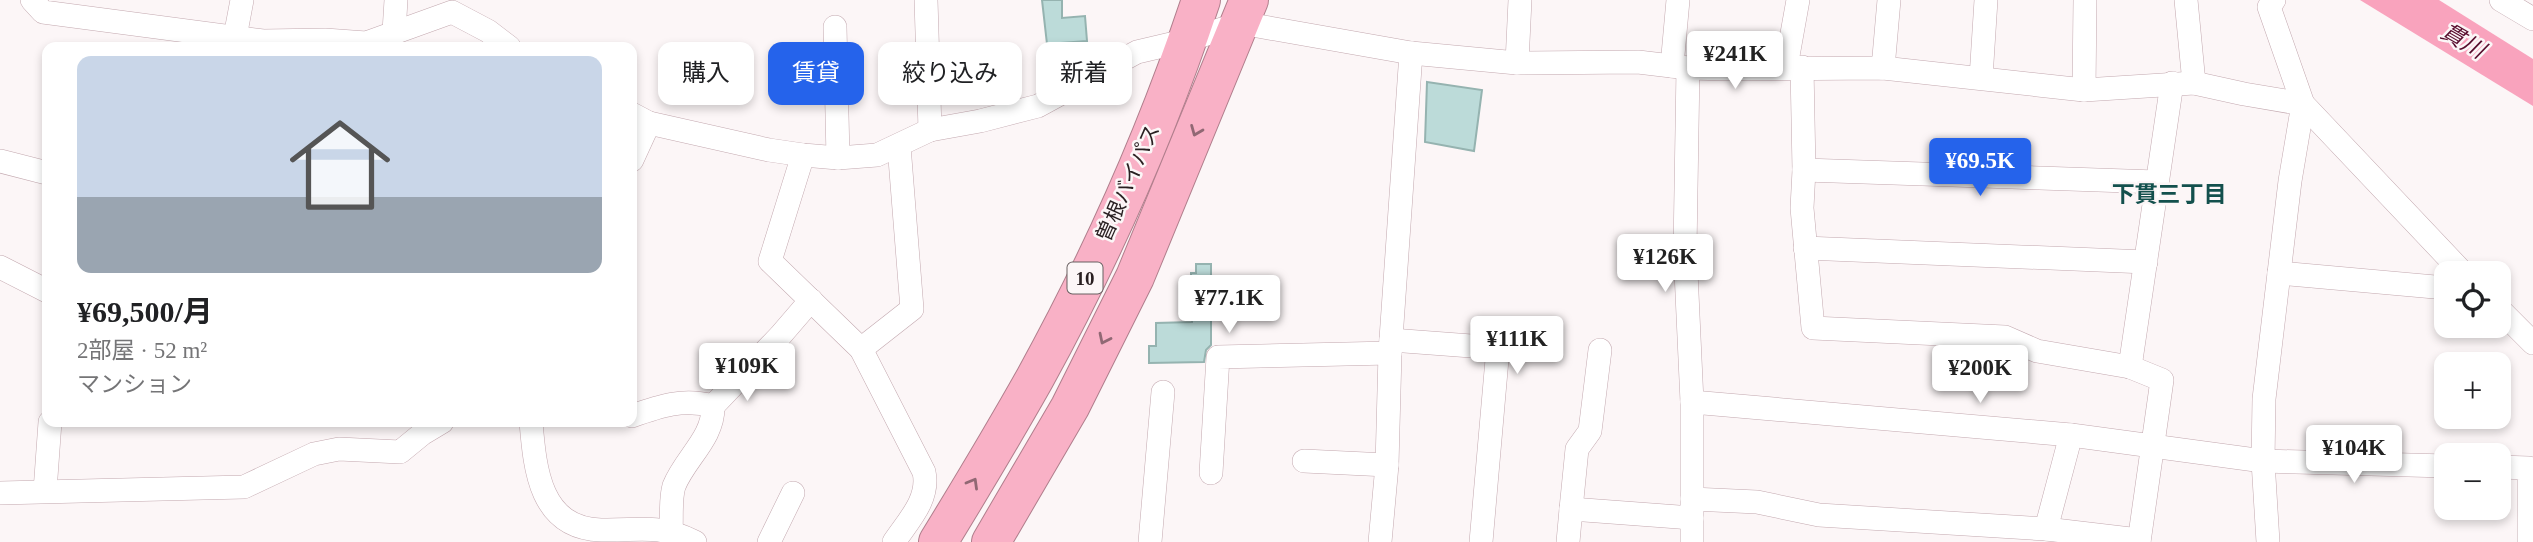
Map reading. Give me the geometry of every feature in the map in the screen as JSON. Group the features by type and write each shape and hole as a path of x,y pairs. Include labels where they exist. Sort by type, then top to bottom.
{"highway":[{"name":"曽根バイパス","path":"938,542 1035,377 1087,275 1135,170 1202,0"},
{"name":"曽根バイパス","path":"991,542 1070,407 1135,277 1245,11"}],"street":[{"path":"32,0 43,12 262,41 341,42"},
{"path":"235,37 242,0"},
{"path":"394,32 396,0"},
{"path":"926,0 930,130"},
{"path":"1517,63 1520,0"},
{"path":"1678,0 1692,402 1692,542"},
{"path":"1572,509 1692,509 1757,502 1819,515 2046,529 2139,541 2162,380 2130,367 2037,351 2005,337 1813,328 1802,208 1804,170 1794,67 1798,0"},
{"path":"1883,68 1889,0"},
{"path":"1981,78 1986,0"},
{"path":"2084,90 2085,0"},
{"path":"2130,367 2157,181 2183,83 2186,0"},
{"path":"2274,0 2269,7 2302,104 2452,261"},
{"path":"2501,0 2533,19"},
{"path":"637,137 641,118 769,150 838,158 877,155 930,130 1038,106 1137,52 1188,40 1245,11 1411,53 1517,63 1637,62 1680,67 1883,68 2084,90 2183,83 2302,104"},
{"path":"372,42 452,12 486,39"},
{"path":"835,27 838,158"},
{"path":"1380,542 1387,465 1391,346 1411,53"},
{"path":"2268,542 2263,461 2264,399 2302,104"},
{"path":"861,349 912,309 899,146"},
{"path":"803,155 770,261 861,349 924,472 926,483 921,501 894,542"},
{"path":"0,160 42,172"},
{"path":"1804,170 2157,181"},
{"path":"1805,247 2146,261"},
{"path":"0,267 42,288"},
{"path":"2279,273 2434,287"},
{"path":"532,427 544,494 556,513 573,525 600,530 632,527 687,539 674,487 703,440 713,417 713,406 811,300"},
{"path":"2511,321 2533,343"},
{"path":"1211,474 1218,357 1391,346 1498,348 1481,542"},
{"path":"1568,542 1577,449 1590,430 1600,350"},
{"path":"1150,542 1163,392"},
{"path":"637,414 678,402 695,401 713,406"},
{"path":"1692,402 2071,435 2263,461 2434,466"},
{"path":"45,491 50,427"},
{"path":"0,493 244,487 314,454 339,449 400,452 434,427"},
{"path":"2046,529 2071,435"},
{"path":"1304,461 1387,465"},
{"path":"2511,467 2529,468 2529,542"},
{"path":"769,542 793,493"}],"water":[{"name":"貫川","path":"2360,0 2439,0 2533,59 2533,106"}],"building":[{"path":"1042,0 1062,0 1062,18 1085,16 1087,41 1047,42"},
{"path":"1427,82 1482,90 1474,151 1425,142"},
{"path":"1196,264 1211,264 1211,345 1206,350 1204,362 1149,363 1149,346 1156,346 1156,323 1192,322 1191,273 1196,273"}],"district":[{"name":"下貫三丁目","path":"2169,194"}]}
